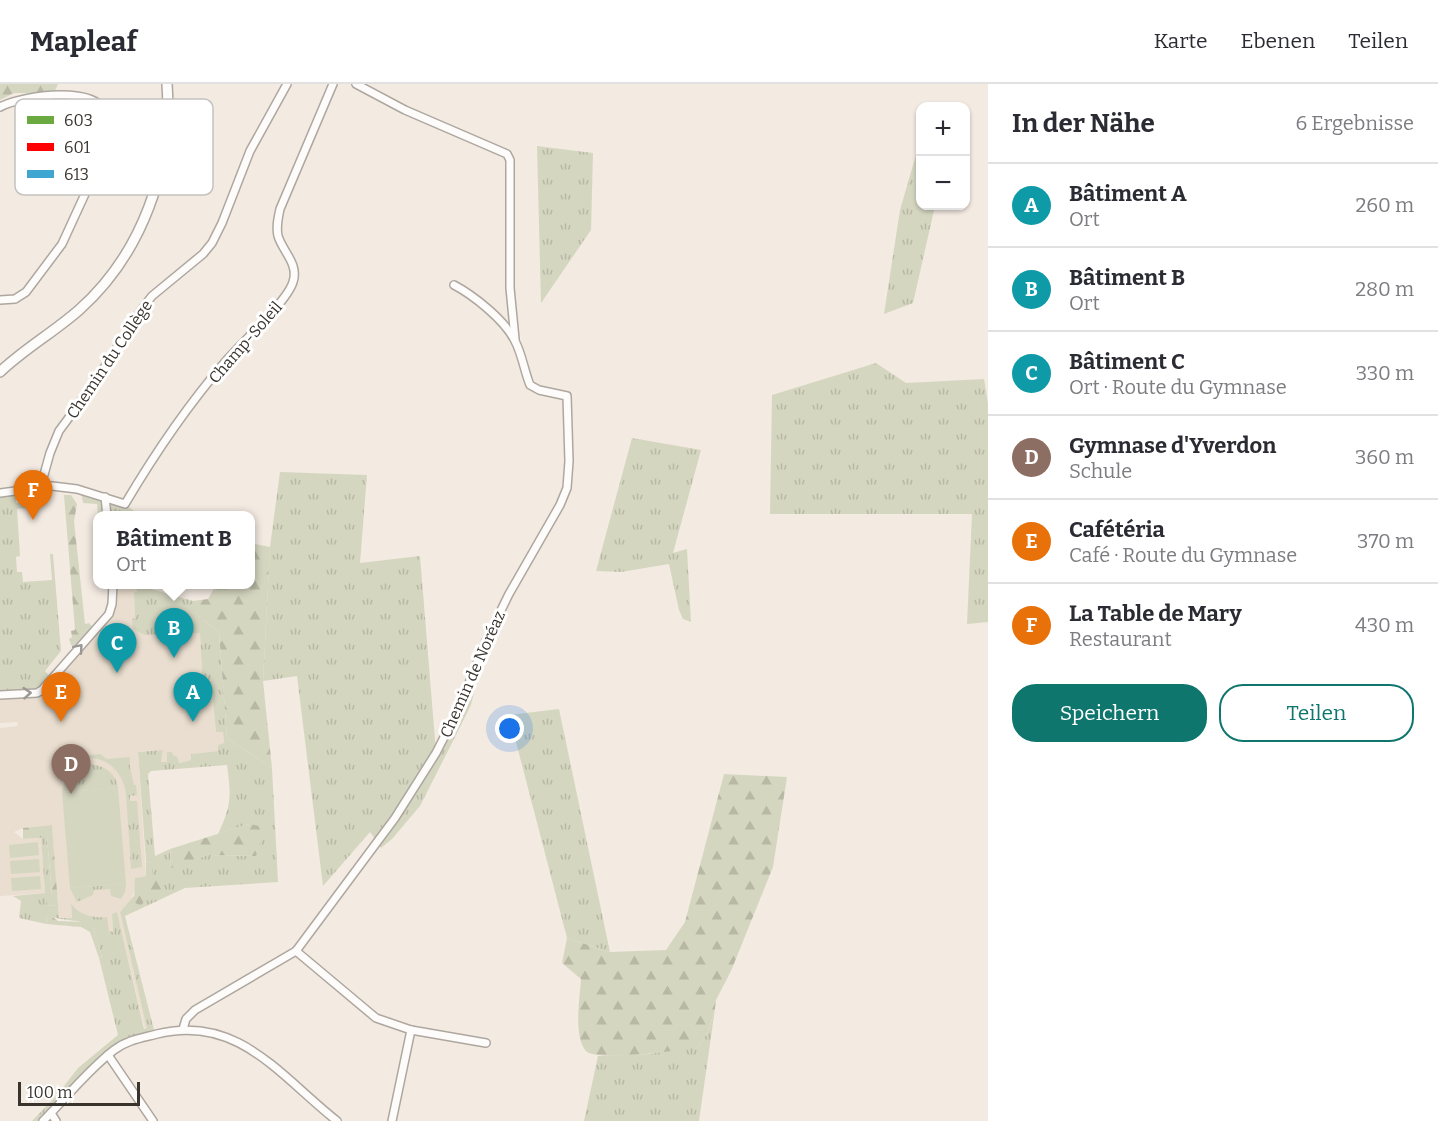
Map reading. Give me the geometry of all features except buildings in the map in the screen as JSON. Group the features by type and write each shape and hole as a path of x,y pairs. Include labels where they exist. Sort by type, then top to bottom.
{"street":[{"path":"167,84 167,99"},
{"name":"Chemin du Collège","path":"40,489 59,431 93,385 142,309 152,296 203,254 212,243 250,151 287,84"},
{"name":"Champ-Soleil","path":"40,489 52,486 77,489 124,504 184,415 224,363 290,289 295,273 294,267 278,235 277,223 280,209 333,84"},
{"path":"356,84 405,110 507,154 510,160 510,288 515,339"},
{"path":"27,99 71,91 94,99"},
{"path":"0,107 15,101"},
{"path":"0,300 15,299 26,292 62,244 85,195"},
{"path":"0,372 85,304 103,285 145,217 152,195"},
{"name":"Chemin de Noréaz","path":"183,1029 186,1019 195,1010 296,951 395,818 436,753 459,708 486,641 509,594 560,505 567,488 569,461 567,396 539,390 530,385 515,339 482,304 454,285"},
{"path":"0,494 40,489"},
{"path":"105,497 106,511"},
{"path":"0,695 37,693 42,690 109,614 113,589"},
{"path":"296,951 376,1018 411,1030 486,1043"},
{"path":"43,1121 108,1054 117,1048 137,1039 183,1029 199,1029 220,1035 249,1048 337,1121"},
{"path":"392,1121 411,1030"},
{"path":"108,1054 153,1121"},
{"path":"51,1113 56,1121"}],"shaded area":[{"path":"112,589 137,589 134,594 135,619 145,635 200,632 203,692 212,692 216,732 223,731 224,744 218,745 218,751 191,754 191,760 178,763 172,752 167,753 167,762 161,762 163,750 138,752 146,876 135,878 131,900 120,912 148,1028 145,1029 117,913 112,914 113,932 109,932 96,918 86,916 71,906 72,918 59,919 52,825 23,828 14,832 23,839 41,837 45,893 0,896 0,728 18,726 17,722 0,723 0,695 37,693 100,625"}],"green space":[{"path":"0,84 58,84 54,93 14,93 0,100"},
{"path":"537,146 593,153 591,230 541,303"},
{"path":"916,155 916,210 934,210 913,303 884,314 900,210"},
{"path":"876,363 906,383 984,379 988,404 988,622 967,624 972,514 770,514 772,395"},
{"path":"632,438 701,450 673,553 687,549 691,622 683,619 679,610 669,564 621,572 596,571"},
{"path":"280,472 367,475 360,563 420,556 436,752 486,641 471,705 420,806 392,839 381,848 370,832 323,886 297,676 263,681 270,547"},
{"path":"81,491 125,504 134,511 98,511 97,504 83,503"},
{"path":"16,492 16,503 36,501 36,507 17,509 20,556 16,557 17,572 22,572 23,582 52,580 50,554 53,554 61,651 45,671 52,679 42,690 0,695 0,493"},
{"path":"64,495 71,495 77,504 74,521 85,624 89,623 95,630 80,647 71,645 69,639 72,637 71,631 75,630"},
{"path":"255,544 270,547 263,681 272,768 227,738 219,632 193,612 193,601 208,599 214,589 255,589"},
{"path":"137,589 151,589 193,601 193,612 219,632 227,738 272,768 278,882 185,888 125,916 155,1034 117,1048 43,1121 32,1121 57,1095 78,1068 118,1035 99,958 102,957 93,927 82,922 59,919 47,915 46,924 19,918 21,901 13,896 45,893 41,837 47,837 52,896 47,906 58,905 59,918 72,918 71,904 88,915 107,917 109,931 113,932 112,914 117,912 144,1029 147,1028 120,912 152,875 152,863 146,861 138,752 163,750 161,762 167,762 167,752 172,752 174,756 177,756 179,763 191,760 191,754 218,751 218,745 224,743 223,732 216,732 212,692 203,693 200,633 145,635 133,629 134,593","holes":["227,765 230,792 226,815 218,834 249,824 256,856 208,855 171,867 170,849 155,856 148,774 151,771"]},
{"path":"559,709 610,952 567,938 509,715"},
{"path":"100,754 107,759 130,757 130,768 137,795 130,796 130,801 137,801 142,867 131,869 126,793 117,771 109,764 90,758 80,760 61,775 61,763 71,757"},
{"path":"90,764 109,771 115,778 118,788 62,792 65,781 71,773 79,767"},
{"path":"724,774 787,777 773,867 731,971 716,1000 709,1029 700,1045 677,1050 623,1056 606,1056 586,1051 582,1045 578,1027 581,979 562,963 567,938 610,952 666,950 685,922"},
{"path":"118,788 126,884 70,888 62,792"},
{"path":"249,824 265,827 256,856 208,855 171,868 170,849"},
{"path":"52,825 58,905 47,906 46,897 52,895 47,837 23,839 23,828"},
{"path":"38,842 39,855 10,858 9,845"},
{"path":"39,859 40,872 11,874 10,861"},
{"path":"146,861 152,863 152,875 162,876 164,892 150,901 145,900 141,906 134,902 135,878 146,876"},
{"path":"40,876 41,889 12,891 11,878"},
{"path":"126,884 121,899 111,896 110,889 94,890 93,895 77,902 70,888"},
{"path":"47,915 58,921 86,922 93,927 102,957 99,958 90,932 81,927 46,924"},
{"path":"715,1009 699,1121 584,1121 598,1056 650,1054 700,1045 709,1029"}],"place":[{"name":"La Table de Mary","path":"33,520"},
{"name":"Bâtiment B","path":"174,658"},
{"name":"Bâtiment C","path":"117,673"},
{"name":"Cafétéria","path":"61,722"},
{"name":"Bâtiment A","path":"193,722"},
{"name":"Gymnase d'Yverdon","path":"71,794"}]}
